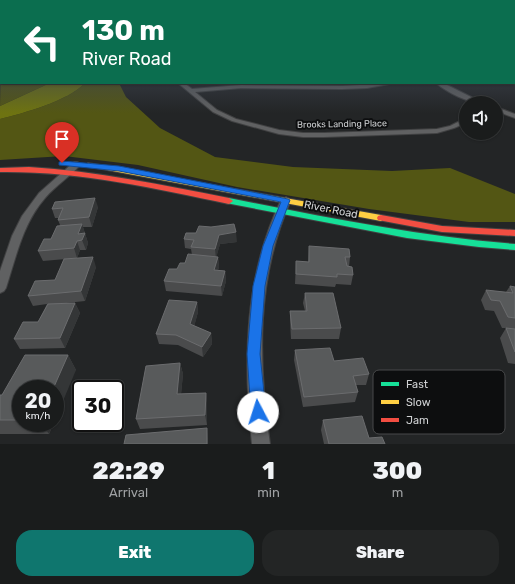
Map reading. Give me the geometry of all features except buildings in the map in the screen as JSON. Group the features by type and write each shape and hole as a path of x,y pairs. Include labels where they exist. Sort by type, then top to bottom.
{"main road":[{"name":"River Road","path":"0,164 40,162 77,164 119,169 428,239 515,247"},
{"name":"River Road","path":"0,170 19,169 105,176 283,206 442,229 513,235"}],"street":[{"name":"Brooks Landing Place","path":"182,84 215,111 224,116 279,132 324,135 437,131 459,124"},
{"path":"190,91 232,86 339,88 381,84"},
{"path":"441,84 463,96"},
{"path":"503,112 515,116"},
{"path":"0,288 14,244 24,222 43,195 77,164"},
{"path":"261,444 253,354 258,293 268,246 283,206"}],"shaded area":[{"path":"0,84 48,84 0,106"},
{"path":"48,84 84,84 57,101 33,110 0,119 0,106"},
{"path":"84,84 120,84 126,97 160,128 215,157 293,167 392,171 450,168 515,194 515,222 469,222 369,209 237,187 138,165 64,156 0,160 0,119 45,106 57,101"}],"traffic: fast":[{"path":"229,201 407,235 515,247"}],"traffic: slow":[{"path":"91,165 381,218"}],"traffic: jam":[{"path":"0,170 58,171 86,174 115,178 229,201"},
{"path":"381,218 442,229 515,233"}],"route":[{"path":"62,163 119,169 286,200 277,219 268,246 259,286 253,354 258,412"}]}
